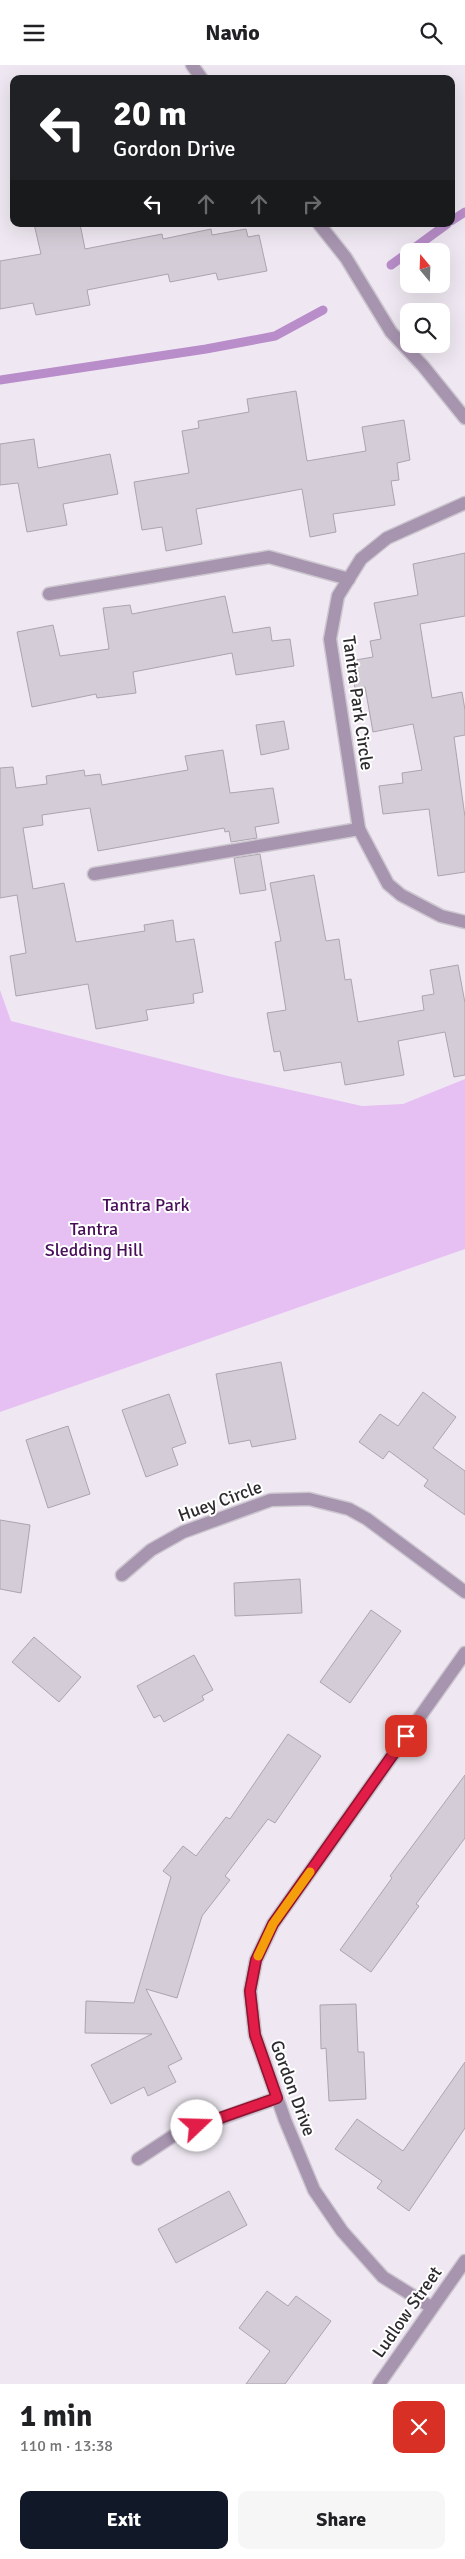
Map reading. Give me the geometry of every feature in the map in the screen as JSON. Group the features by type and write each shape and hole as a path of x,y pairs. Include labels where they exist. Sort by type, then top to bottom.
{"street":[{"path":"321,227 346,258 390,332 423,366 465,419"},
{"name":"Tantra Park Circle","path":"465,503 387,538 362,559 338,596 330,639 359,829 388,884 401,895 440,916 465,922"},
{"path":"49,594 269,557 349,579"},
{"path":"94,874 359,829"},
{"name":"Huey Circle","path":"122,1575 151,1551 182,1531 271,1500 309,1499 349,1509 367,1519 465,1592"},
{"name":"Gordon Drive","path":"431,2307 383,2277 342,2231 314,2190 277,2098 255,2035 250,1991 256,1960 273,1924 465,1653"},
{"path":"138,2159 173,2136 277,2098"},
{"name":"Ludlow Street","path":"379,2384 431,2307 465,2261"}],"green space":[{"name":"Tantra Park","path":"0,990 11,1021 228,1076 362,1106 403,1104 465,1079 465,1249 0,1412"}],"building":[{"path":"35,227 81,227 85,249 162,234 163,239 211,229 212,235 246,229 248,237 259,235 267,271 218,280 216,273 170,282 168,274 87,290 90,305 36,315 33,303 0,309 0,261 41,254"},
{"path":"296,391 307,461 366,451 362,427 404,420 410,460 397,463 399,480 391,481 395,505 333,514 336,532 310,537 302,489 196,509 202,544 166,551 162,527 142,530 134,482 189,473 182,431 199,428 198,421 249,412 247,399"},
{"path":"34,439 38,468 110,454 118,494 63,504 67,525 27,532 18,483 0,485 0,444"},
{"path":"465,553 465,616 420,624 432,698 462,692 465,710 465,735 454,737 465,817 465,872 438,876 429,809 383,814 379,786 403,783 402,773 422,770 413,724 373,732 365,687 355,688 350,661 373,657 370,641 381,639 374,603 418,595 413,564"},
{"path":"225,596 233,633 270,627 272,641 290,639 294,666 236,675 232,653 133,672 136,693 97,698 96,694 32,707 17,632 53,625 60,656 109,649 103,608 130,605 132,614"},
{"path":"284,721 289,749 261,755 256,725"},
{"path":"223,750 230,793 273,788 279,823 255,827 257,838 231,842 229,831 225,832 224,828 98,851 90,808 42,815 43,825 23,828 33,889 64,883 76,942 145,931 144,925 173,920 176,942 194,939 203,992 193,994 194,1003 146,1010 148,1020 96,1029 88,984 16,996 10,956 26,953 17,895 0,898 0,768 13,767 16,788 47,784 46,776 84,770 85,776 100,774 102,785 188,770 185,756"},
{"path":"260,854 266,890 240,894 234,858"},
{"path":"314,875 326,941 339,939 345,980 351,979 358,1022 424,1010 422,996 434,994 430,970 458,965 465,1003 465,1075 454,1077 445,1032 398,1041 404,1075 345,1085 341,1062 284,1071 280,1051 274,1052 267,1013 286,1010 275,942 281,941 270,883"},
{"path":"281,1362 296,1439 252,1447 250,1440 229,1444 216,1374"},
{"path":"423,1392 456,1417 433,1448 465,1471 465,1515 424,1486 428,1480 389,1451 383,1459 359,1442 380,1414 398,1426"},
{"path":"169,1394 186,1443 172,1448 178,1465 146,1477 122,1410"},
{"path":"68,1426 90,1494 48,1508 26,1440"},
{"path":"0,1520 30,1525 21,1593 0,1589"},
{"path":"300,1579 302,1613 235,1616 234,1583"},
{"path":"371,1610 401,1631 350,1703 320,1682"},
{"path":"34,1637 81,1677 59,1702 12,1662"},
{"path":"194,1655 213,1690 202,1696 204,1700 164,1722 160,1715 154,1718 137,1686"},
{"path":"288,1734 321,1756 275,1823 268,1819 225,1876 230,1880 202,1916 177,1998 146,1989 182,2059 168,2066 176,2082 148,2096 144,2087 111,2104 91,2065 152,2034 85,2033 86,2001 134,2003 171,1877 163,1871 183,1846 196,1856 226,1817 230,1819"},
{"path":"465,1775 465,1838 416,1904 419,1906 371,1972 340,1950 392,1878 390,1876"},
{"path":"356,2004 358,2052 364,2052 366,2099 329,2101 326,2048 321,2049 320,2005"},
{"path":"465,2062 465,2128 409,2211 377,2188 382,2181 335,2149 357,2119 403,2151"},
{"path":"229,2191 247,2225 176,2263 158,2229"},
{"path":"267,2291 288,2306 296,2296 331,2321 285,2384 246,2384 270,2351 239,2328"}],"waterway":[{"path":"455,218 465,212"},
{"path":"391,265 443,227"},
{"path":"0,380 206,349 275,336 323,310"}],"slow traffic":[{"path":"258,1956 273,1924 310,1872"}],"route":[{"path":"197,2126 277,2098 255,2035 250,1991 256,1960 273,1924 406,1736"}],"park label":[{"name":"Tantra Sledding Hill","path":"94,1240"}]}
